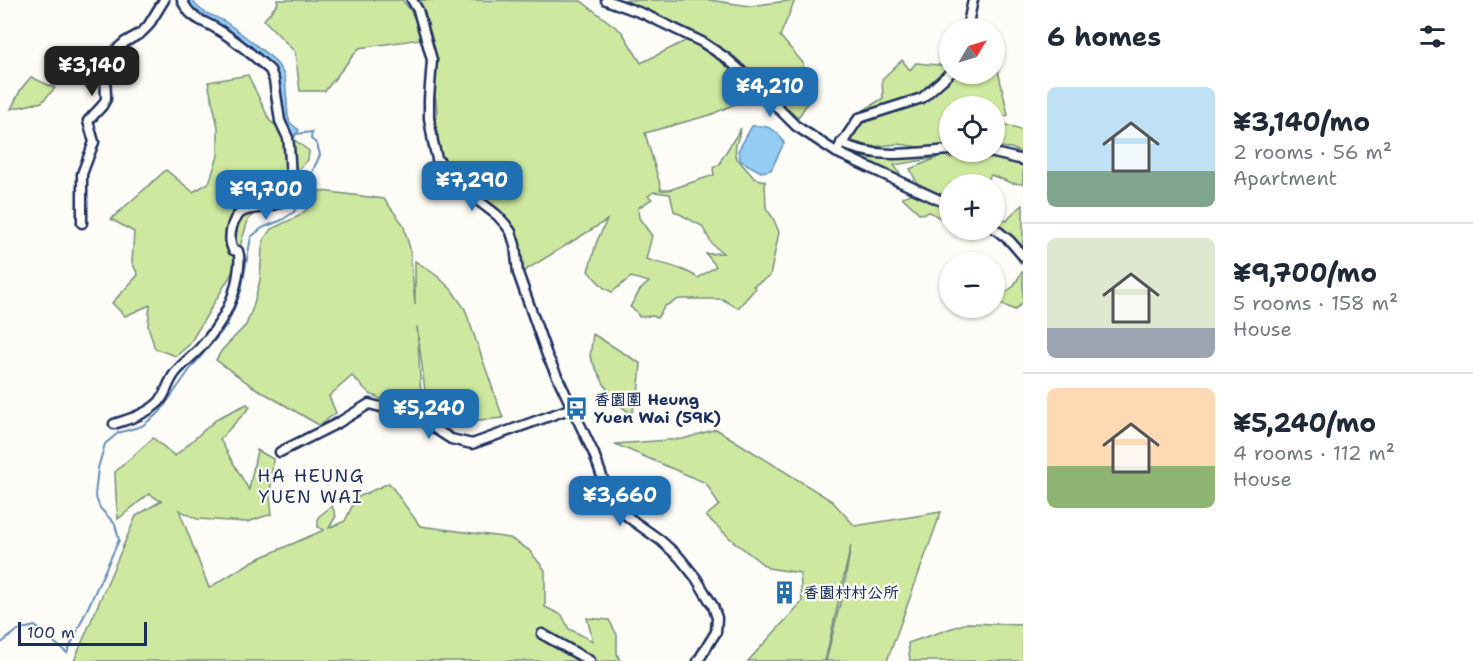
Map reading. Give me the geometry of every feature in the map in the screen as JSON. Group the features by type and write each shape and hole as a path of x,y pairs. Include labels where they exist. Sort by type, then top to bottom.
{"street":[{"path":"82,223 82,174 94,142 88,121 106,99 105,68 119,47 148,26 164,0"},
{"path":"114,424 137,416 160,401 175,373 215,331 224,317 237,284 240,257 238,251 233,250 230,242 232,224 237,215 244,210 271,207 282,201 291,177 288,138 280,121 274,80 270,70 218,29 195,19 182,0"},
{"path":"412,0 419,11 432,60 429,118 438,159 450,175 500,218 511,232 518,273 547,355 595,458 610,499 616,507 679,557 696,578 713,606 717,618 716,632 698,661"},
{"path":"606,0 653,18 702,42 741,71 796,126 836,152 939,200"},
{"path":"969,18 973,0"},
{"path":"836,152 859,118 922,98 939,83"},
{"path":"841,143 853,149 889,155 939,151"},
{"path":"1005,156 1023,160"},
{"path":"1005,237 1023,256"},
{"path":"280,452 338,423 369,404 415,416 451,439 472,444 572,408"},
{"path":"542,634 590,661"}],"green space":[{"path":"277,0 402,0 414,18 421,39 359,48 325,91 300,91 295,52 264,20 278,3"},
{"path":"416,0 581,1 622,32 641,63 689,39 725,62 758,94 710,115 645,133 660,190 669,190 714,175 713,168 720,164 741,128 735,156 754,178 765,181 766,208 779,232 770,276 753,286 756,288 738,308 722,299 679,299 665,306 657,318 639,317 630,307 640,290 649,282 631,277 612,292 604,288 588,271 597,241 607,220 521,273 520,251 511,223 495,206 468,186 442,155 434,124 437,114 432,89 436,67 421,6","holes":["654,192 670,194 674,211 702,226 712,244 723,253 706,254 716,266 698,278 680,269 646,259 652,236 639,218 638,208 652,199 648,196"]},
{"path":"619,0 709,0 750,6 795,0 780,36 803,63 802,80 815,91 798,118 735,57 695,32"},
{"path":"902,60 910,70 916,63 939,65 939,84 1001,84 1004,96 939,96 939,146 919,147 898,144 862,148 850,142 858,114 883,98 882,79"},
{"path":"248,75 270,121 309,151 308,160 248,220 232,273 189,345 176,356 155,349 148,326 150,305 125,316 112,303 138,275 132,262 134,232 111,219 166,170 193,192 209,183 218,156 218,127 208,82"},
{"path":"31,77 55,88 42,102 11,109 21,89"},
{"path":"1005,125 1023,131 1023,151 1005,148"},
{"path":"843,149 862,153 880,153 907,149 932,150 939,151 939,162 1005,162 1005,157 1023,162 1023,184 1005,180 1005,174 939,174 939,217 930,212 920,214 902,197 916,192 917,183 910,169 937,158 894,165 903,178"},
{"path":"314,190 384,199 403,224 410,249 415,305 415,261 436,275 451,289 465,309 503,418 457,422 426,399 417,326 421,395 385,401 370,394 352,376 329,396 336,413 319,425 252,386 216,360 222,350 246,325 260,280 264,239 271,229 299,216 307,209"},
{"path":"1023,205 1023,264 1020,263 1005,236 1005,220 1007,221"},
{"path":"1023,272 1023,302 1015,310 1005,306 1005,293 1013,287"},
{"path":"593,334 641,364 638,396 631,414 612,399 590,357"},
{"path":"247,404 250,407 220,439 249,490 257,450 273,459 270,497 272,514 247,522 197,519 179,510 209,588 253,561 324,530 318,527 318,517 332,506 336,516 329,528 345,521 356,498 389,483 420,526 510,538 529,550 545,570 545,607 562,615 569,629 593,641 587,618 609,620 617,635 617,653 620,661 74,661 136,516 161,501 149,494 118,519 115,472 153,438 175,456 218,418"},
{"path":"716,429 832,501 855,526 941,512 887,661 826,661 844,587 851,545 825,661 748,661 802,602 800,573 768,568 733,541 706,516 719,505 706,483 615,444 683,439"},
{"path":"967,623 1023,625 1023,661 910,661 908,643"}],"water":[{"path":"185,0 192,0 204,11 227,23 277,63 285,77 290,123 299,130 294,138 286,129 283,120 274,71 200,18"},
{"path":"752,126 771,129 784,143 771,170 761,172 741,161 738,151"}],"waterway":[{"path":"0,644 18,630 35,626 67,653 119,540 115,524 100,508 95,495 98,468 105,444 118,433 142,426 160,412 191,368 227,325 241,291 251,237 262,228 294,212 320,155 317,144 311,139 312,132 296,134"}],"place":[{"name":"香園圍 Heung Yuen Wai (59K)","path":"576,408"},
{"name":"香園村村公所","path":"785,592"}],"district":[{"name":"HA HEUNG YUEN WAI","path":"311,486"}]}
